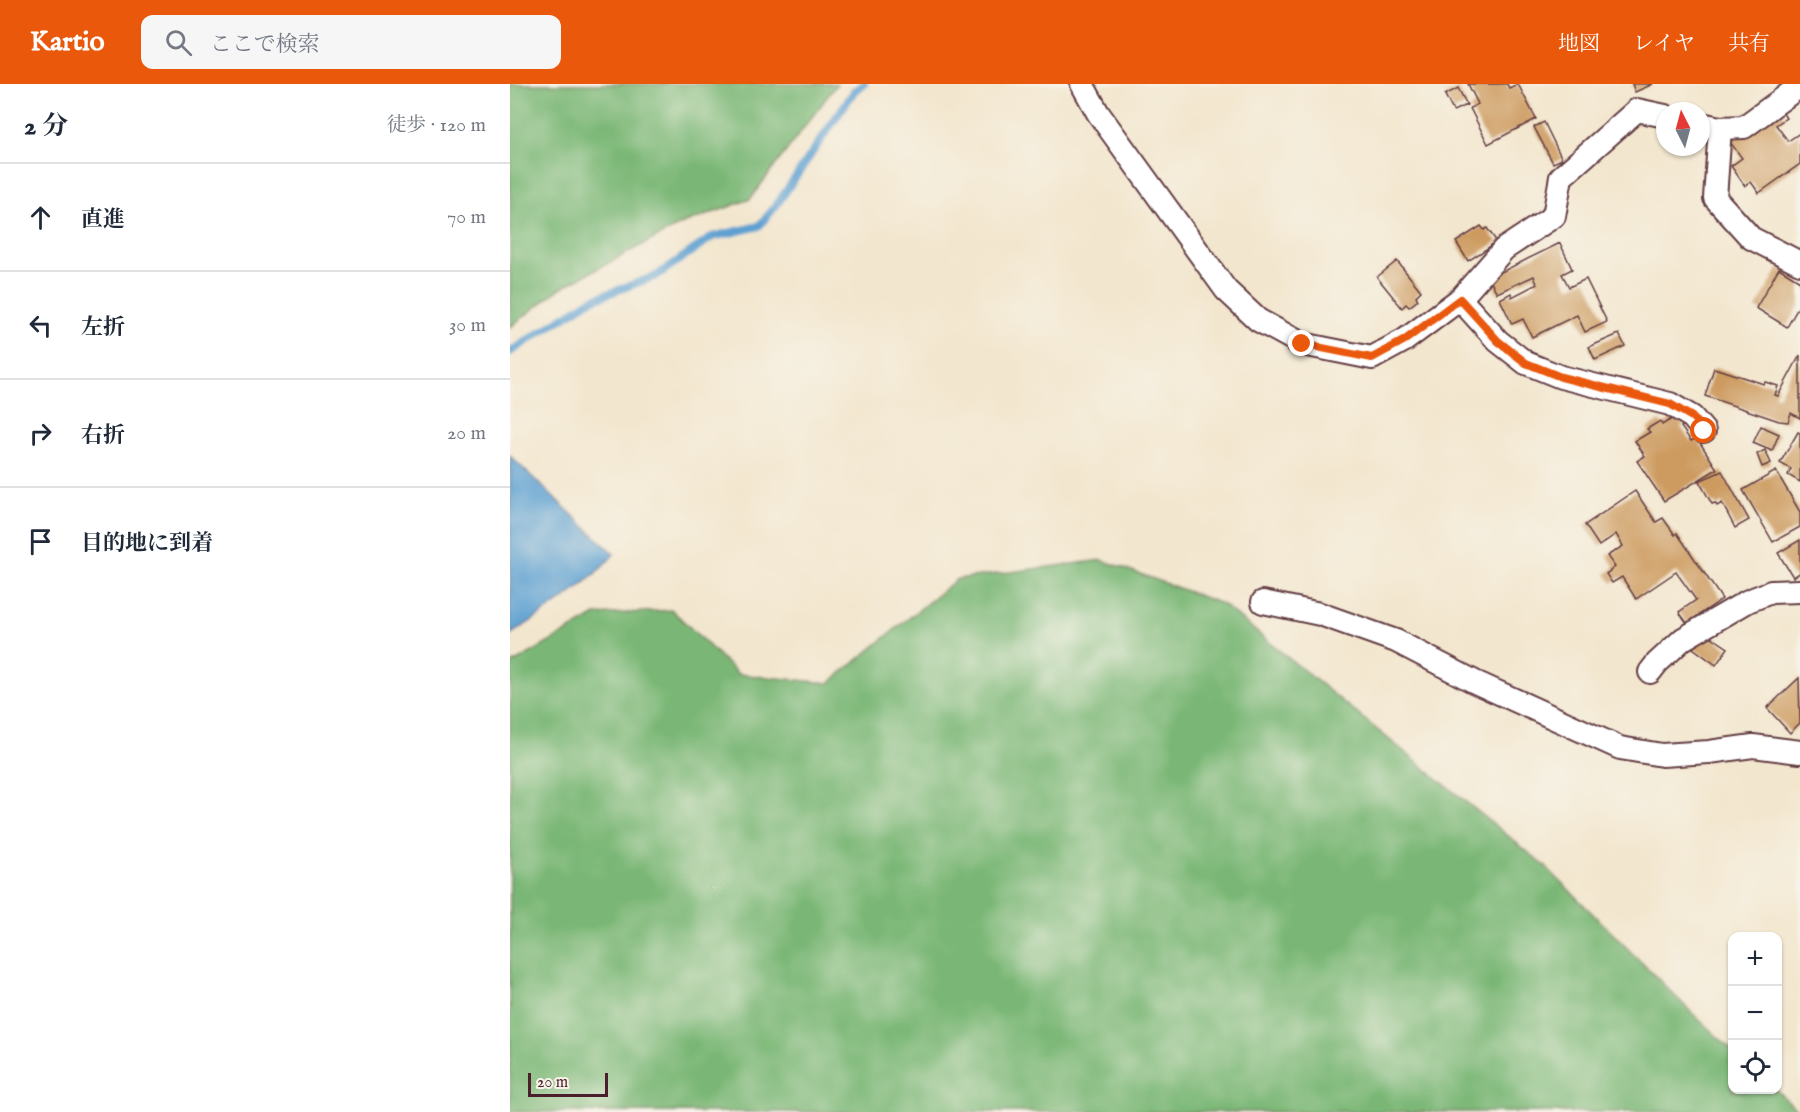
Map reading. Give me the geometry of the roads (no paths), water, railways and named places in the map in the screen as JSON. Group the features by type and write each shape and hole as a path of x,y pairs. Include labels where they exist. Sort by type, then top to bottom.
{"street":[{"path":"1082,84 1098,113 1226,290 1258,320 1302,344 1372,358 1405,340 1460,299 1504,249 1554,216 1561,177 1637,110 1656,114"},
{"path":"1800,86 1744,127 1710,126 1716,198 1751,238 1800,262"},
{"path":"1460,299 1498,341 1526,363 1561,377 1670,404 1692,417 1704,431"},
{"path":"1650,672 1683,639 1748,601 1772,592 1800,591"},
{"path":"1263,602 1320,614 1396,642 1475,682 1620,748 1662,755 1754,746 1800,752"}],"water":[{"path":"510,456 614,554 579,588 510,635"}],"waterway":[{"path":"510,352 591,300 656,276 712,237 759,226 775,207 855,90 864,84"}]}
